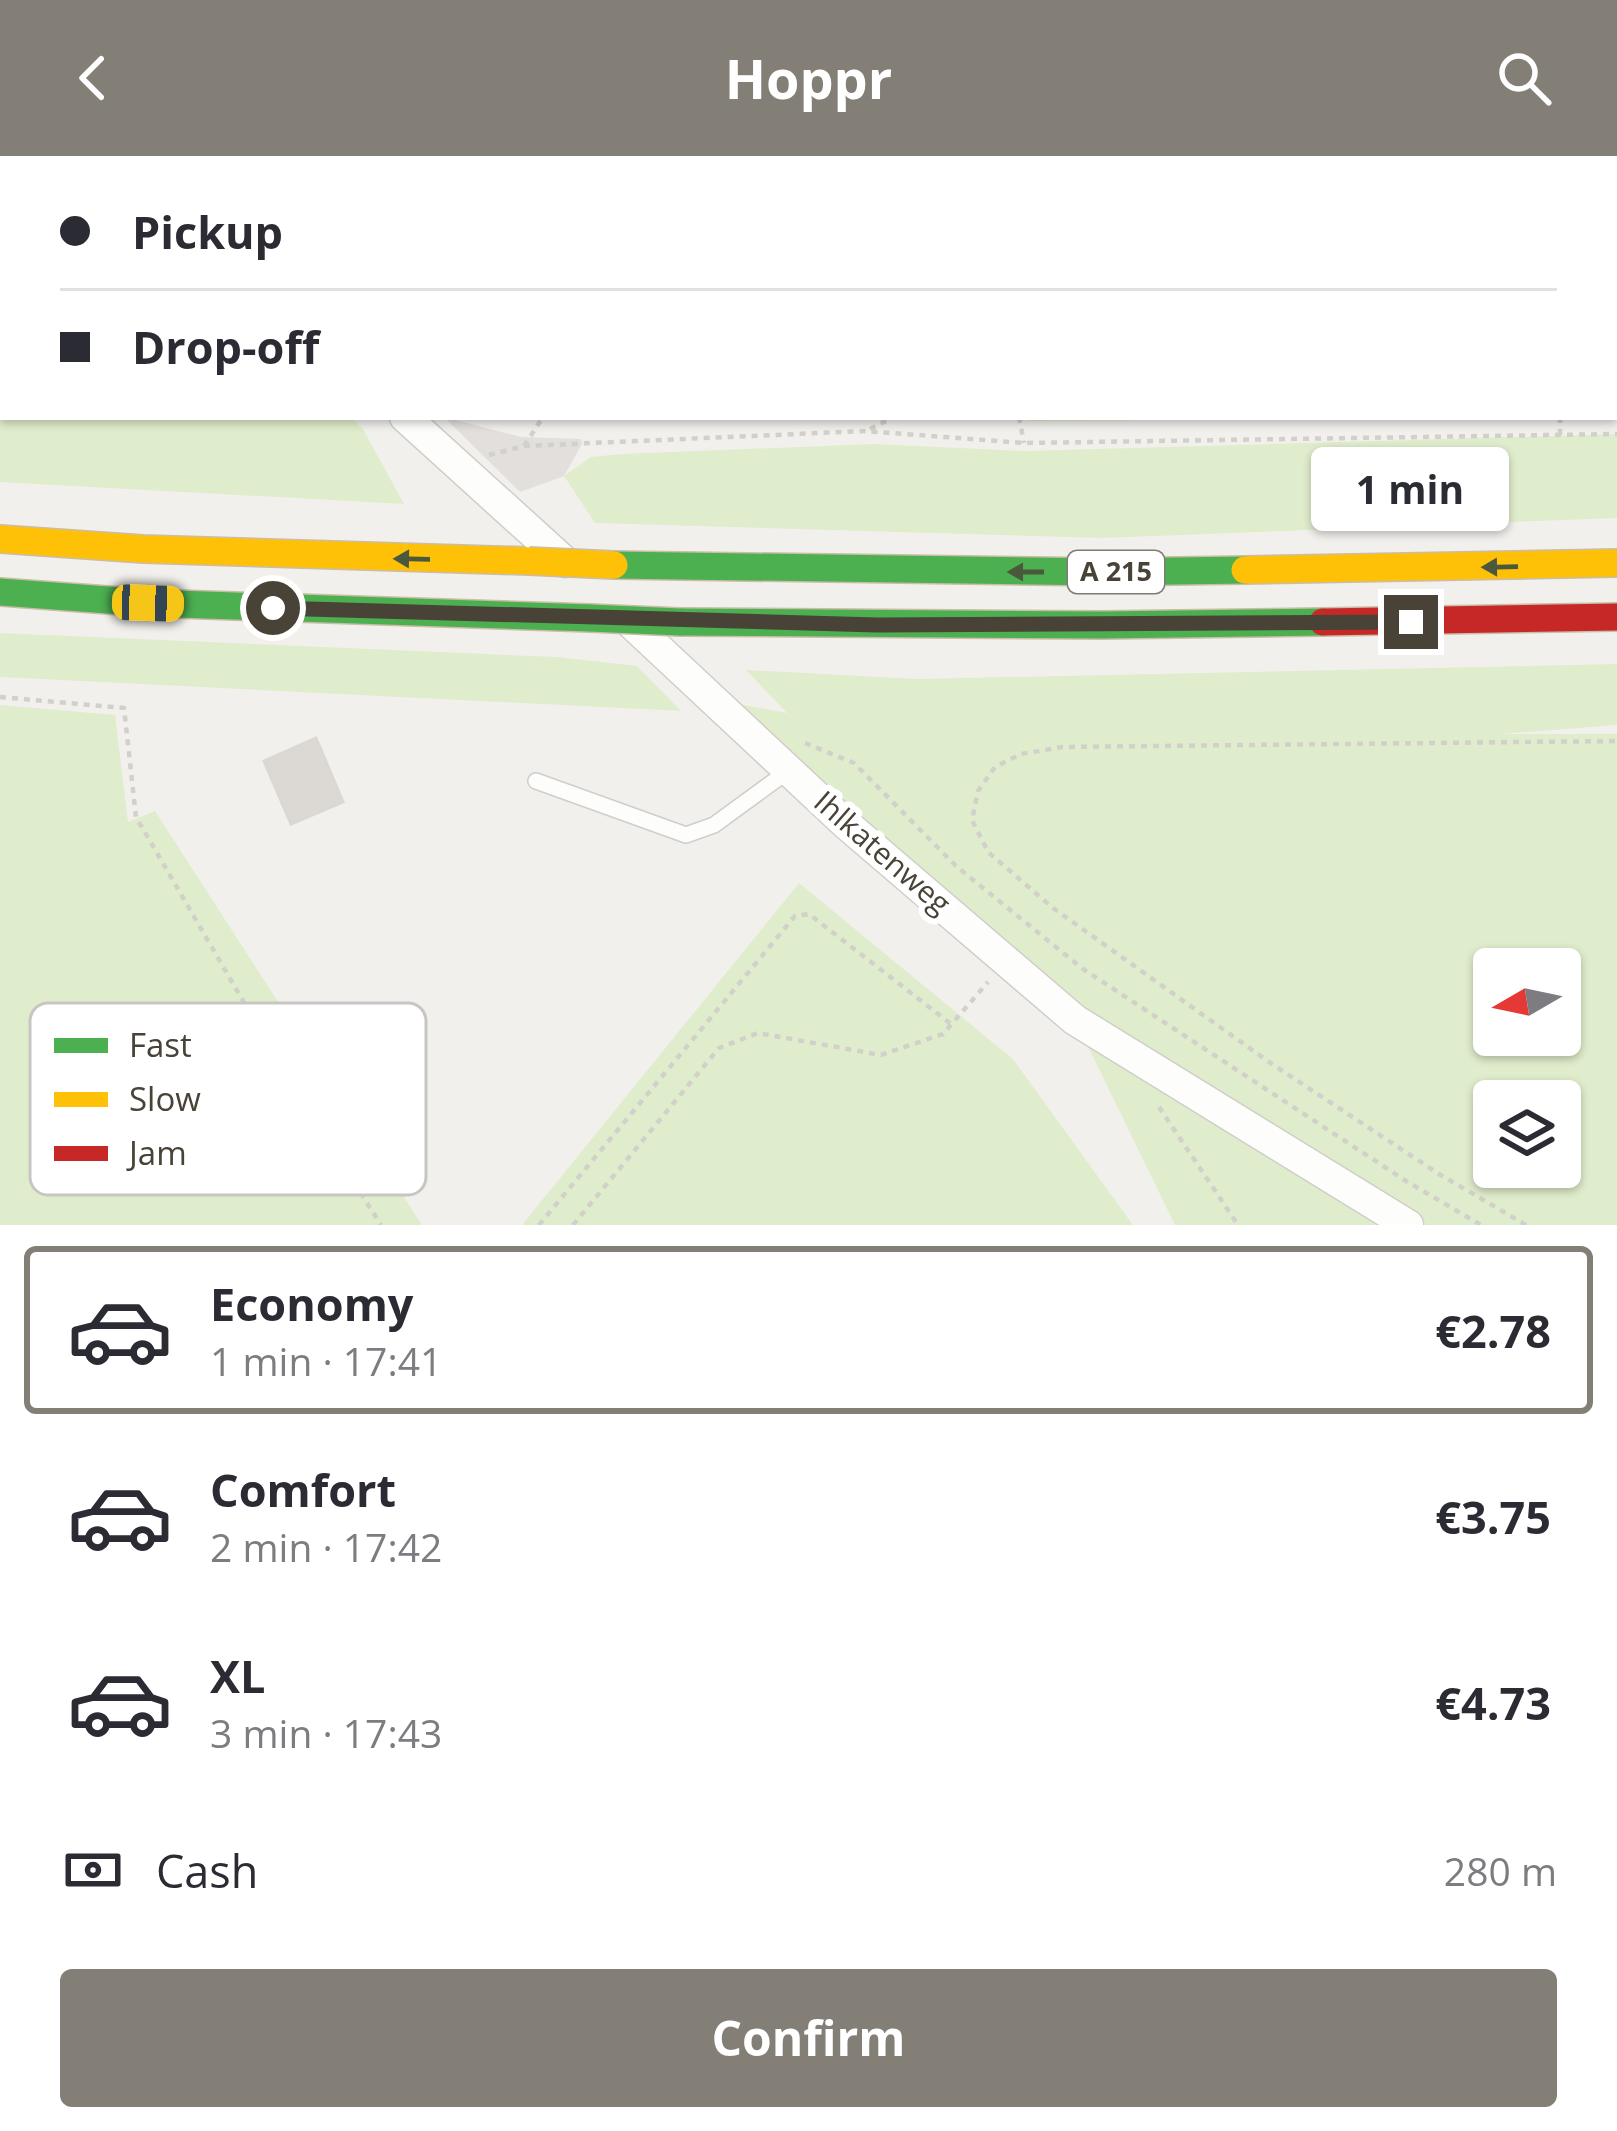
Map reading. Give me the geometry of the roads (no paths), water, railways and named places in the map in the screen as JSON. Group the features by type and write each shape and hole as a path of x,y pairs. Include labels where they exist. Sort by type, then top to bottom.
{"highway":[{"name":"A 215","path":"0,539 143,549 614,565 1106,572 1617,563"},
{"name":"A 215","path":"0,592 148,603 680,622 1102,626 1617,617"}],"street":[{"name":"Ihlkatenweg","path":"408,420 788,771 1075,1020 1408,1225"}],"lane":[{"path":"536,781 686,836 714,825 788,771"}]}
